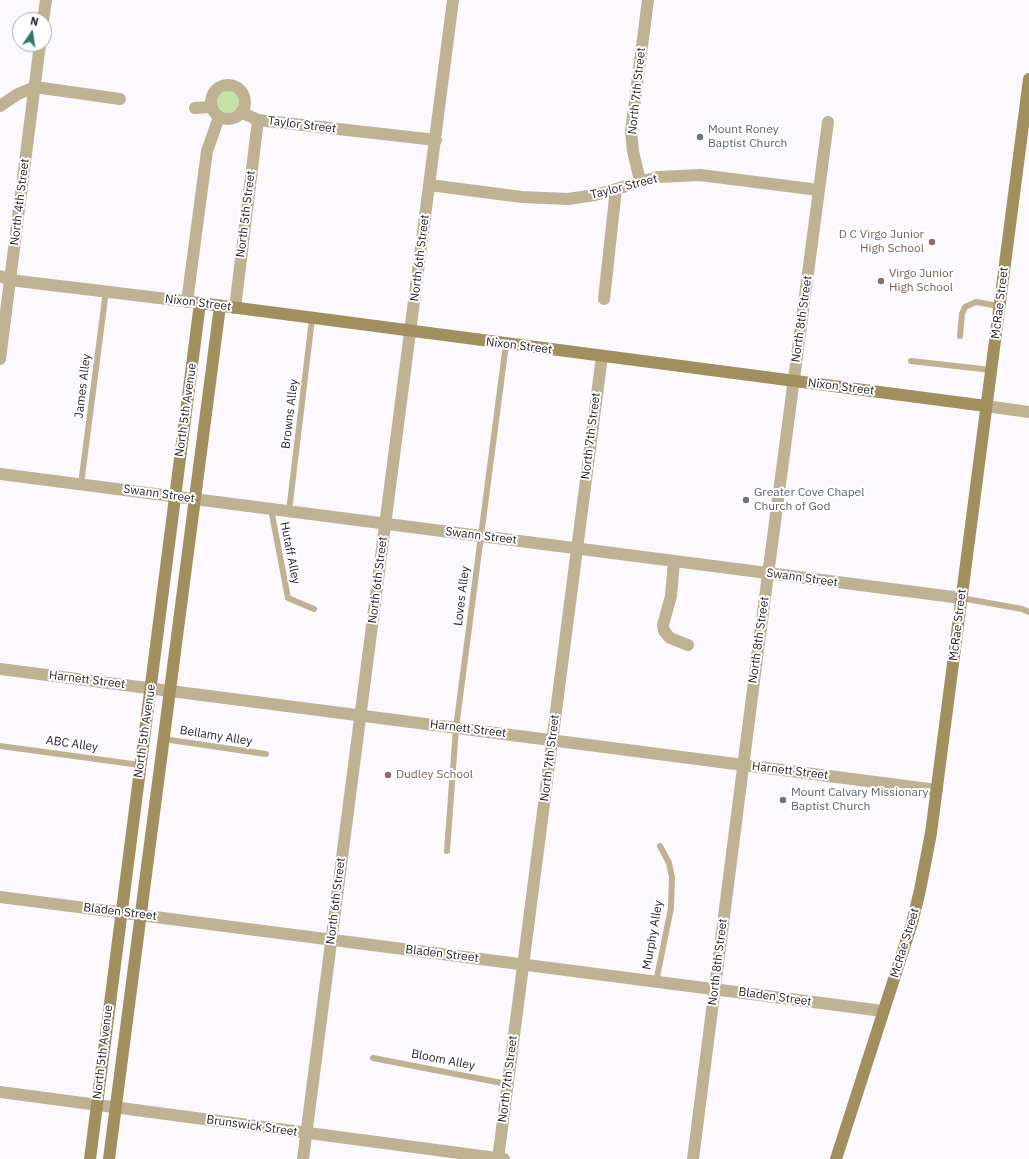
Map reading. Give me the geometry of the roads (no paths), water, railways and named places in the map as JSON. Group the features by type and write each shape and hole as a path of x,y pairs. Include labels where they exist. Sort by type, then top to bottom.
{"street":[{"path":"44,12 46,0"},
{"name":"North 6th Street","path":"303,1159 453,0"},
{"name":"North 7th Street","path":"640,181 633,151 631,131 648,0"},
{"name":"North 4th Street","path":"0,353 5,278 39,52"},
{"name":"McRae Street","path":"836,1159 920,890 937,790 1029,79"},
{"path":"222,86 230,86 238,89 243,96 244,104 241,112 231,119 219,117 211,107 211,99 215,91 222,86"},
{"path":"0,106 18,94 35,87 120,99"},
{"path":"195,108 211,107"},
{"name":"Taylor Street","path":"241,112 258,120 436,140"},
{"path":"187,302 206,151 219,117"},
{"name":"North 5th Street","path":"235,308 258,120"},
{"name":"North 8th Street","path":"693,1159 768,573 828,122"},
{"name":"Taylor Street","path":"429,185 542,199 578,198 616,189 640,181 700,175 819,190"},
{"path":"604,299 616,189"},
{"name":"Nixon Street","path":"5,278 1029,412"},
{"name":"North 5th Avenue","path":"90,1159 120,912 200,303"},
{"name":"North 5th Avenue","path":"109,1159 142,915 220,306"},
{"name":"North 7th Street","path":"500,1159 507,1084 522,965 602,356"},
{"name":"Swann Street","path":"0,474 961,598"},
{"path":"674,561 671,596 663,625 664,632 670,638 688,645"},
{"name":"Harnett Street","path":"0,669 937,790"},
{"name":"Bladen Street","path":"0,897 883,1011"},
{"name":"Brunswick Street","path":"0,1092 500,1159"}],"lane":[{"name":"James Alley","path":"81,484 106,291"},
{"path":"960,336 962,314 965,307 976,302 999,306"},
{"name":"Browns Alley","path":"289,511 312,318"},
{"name":"Loves Alley","path":"447,851 456,728 506,344"},
{"path":"911,361 991,370"},
{"name":"Hutaff Alley","path":"271,509 288,598 314,608"},
{"path":"961,598 1022,609 1029,612"},
{"name":"Bellamy Alley","path":"164,739 266,754"},
{"name":"ABC Alley","path":"0,746 140,764"},
{"name":"Murphy Alley","path":"656,982 671,908 672,877 669,863 660,846"},
{"name":"Bloom Alley","path":"374,1058 507,1084"}],"place":[{"name":"Mount Roney Baptist Church","path":"700,137"},
{"name":"D C Virgo Junior High School","path":"932,242"},
{"name":"Virgo Junior High School","path":"881,281"},
{"name":"Greater Cove Chapel Church of God","path":"746,500"},
{"name":"Dudley School","path":"388,775"},
{"name":"Mount Calvary Missionary Baptist Church","path":"783,800"}]}
